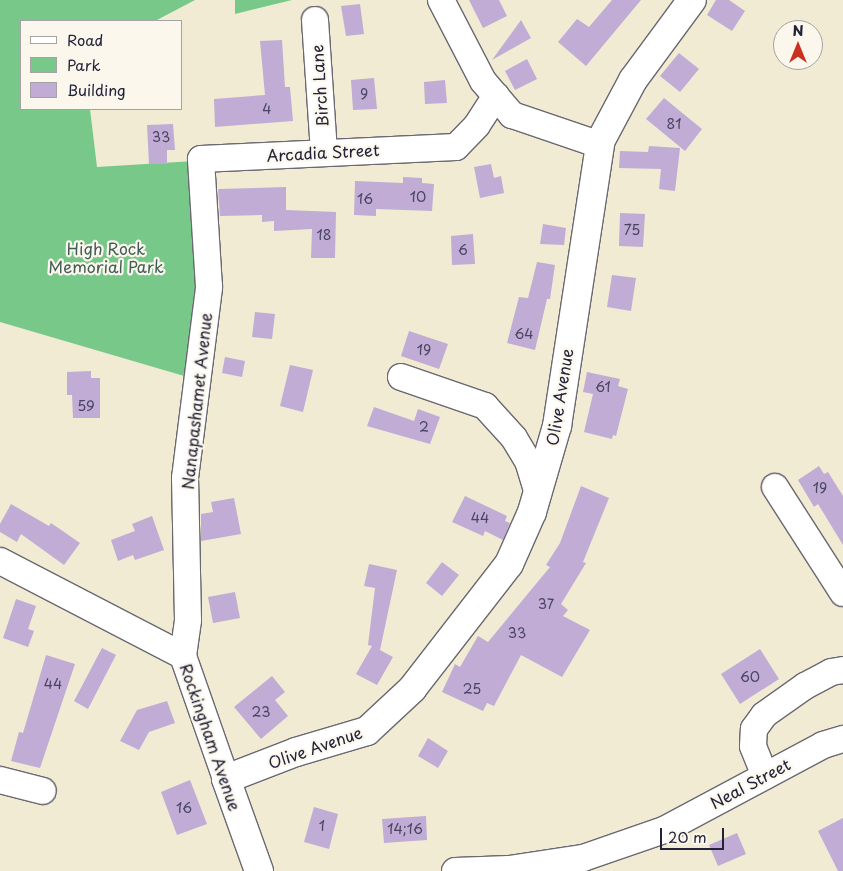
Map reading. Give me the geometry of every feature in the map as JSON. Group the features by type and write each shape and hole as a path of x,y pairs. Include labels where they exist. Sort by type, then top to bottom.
{"street":[{"path":"441,0 483,81 512,115 600,145"},
{"name":"Olive Avenue","path":"226,779 296,752 367,731 412,689 509,564 538,494 557,426 600,145 633,80 692,0"},
{"name":"Birch Lane","path":"315,20 324,151"},
{"name":"Arcadia Street","path":"206,234 201,159 324,151 456,147 478,125 496,96"},
{"name":"Nanapashamet Avenue","path":"183,656 188,620 185,478 209,287 206,234"},
{"path":"401,377 485,406 514,438 528,461 538,494"},
{"path":"775,487 843,593"},
{"name":"Rockingham Avenue","path":"0,561 183,656 259,871"},
{"path":"765,776 753,746 754,729 764,715 805,686 843,670"},
{"name":"Neal Street","path":"455,871 509,869 583,858 664,830 823,745 843,739"},
{"path":"0,780 43,791"}],"green space":[{"name":"High Rock Memorial Park","path":"0,0 195,0 157,20 20,20 20,110 90,110 97,167 194,161 199,292 191,378 0,322"},
{"path":"235,0 292,0 235,14"}],"building":[{"path":"469,0 499,0 507,16 483,28"},
{"path":"612,0 641,0 586,66 558,42 577,19 589,27"},
{"path":"716,0 729,0 745,11 732,31 707,15"},
{"path":"360,4 364,34 346,36 341,6"},
{"path":"521,20 531,38 492,60"},
{"path":"282,40 285,87 290,87 293,121 215,127 214,99 265,95 260,41"},
{"path":"679,53 699,69 680,92 660,76"},
{"path":"527,59 537,79 515,90 505,71"},
{"path":"374,78 377,109 353,110 351,80"},
{"path":"445,80 447,103 425,104 424,82"},
{"path":"664,98 702,129 685,151 646,119"},
{"path":"173,124 175,150 167,150 167,164 149,164 147,125"},
{"path":"649,146 680,148 675,191 659,189 661,169 619,168 620,151 648,152"},
{"path":"491,164 494,178 501,176 504,193 480,198 474,167"},
{"path":"403,177 422,178 422,183 434,184 432,211 376,209 376,216 354,215 355,181 403,183"},
{"path":"286,187 286,210 336,212 335,258 311,258 312,229 274,231 274,221 262,222 262,215 220,216 218,189"},
{"path":"620,213 645,214 643,247 619,246"},
{"path":"543,224 566,228 564,245 540,244"},
{"path":"473,234 475,264 452,265 451,236"},
{"path":"537,262 555,265 550,299 547,299 535,350 507,343 519,297 528,298"},
{"path":"612,275 636,278 631,311 607,307"},
{"path":"255,312 275,314 272,339 252,337"},
{"path":"409,331 448,344 439,369 401,356"},
{"path":"225,357 245,361 242,377 222,373"},
{"path":"290,365 313,370 303,412 280,406"},
{"path":"91,371 91,378 100,378 100,418 73,418 72,395 67,395 67,372"},
{"path":"587,372 620,379 618,386 628,389 616,436 613,435 612,439 584,432 593,394 583,392"},
{"path":"374,407 414,421 418,409 440,417 430,444 367,426"},
{"path":"819,466 824,474 828,472 843,496 843,545 818,504 814,507 798,480"},
{"path":"581,486 609,498 583,562 586,563 561,604 568,610 563,616 590,630 562,677 521,655 494,706 487,703 483,711 442,692 455,664 460,667 478,636 488,642 550,567 546,565 560,543"},
{"path":"465,496 507,516 505,521 510,523 503,540 485,531 483,536 452,522"},
{"path":"234,498 241,534 201,541 201,514 213,512 211,502"},
{"path":"11,504 49,526 51,523 80,543 64,565 21,534 17,542 0,532 0,524"},
{"path":"152,516 164,550 135,560 133,555 118,561 111,540 135,531 132,524"},
{"path":"442,562 459,575 442,596 426,583"},
{"path":"369,564 397,570 380,650 393,657 377,685 356,674 372,646 368,645 375,588 364,586"},
{"path":"235,592 240,618 213,623 208,597"},
{"path":"16,599 36,606 28,629 34,631 28,647 3,638"},
{"path":"102,648 116,655 88,709 74,701"},
{"path":"760,649 779,679 740,704 721,674"},
{"path":"46,655 75,664 40,768 11,761 19,732 23,733"},
{"path":"272,676 285,692 275,700 288,716 261,739 234,707"},
{"path":"167,701 175,723 149,732 139,750 120,741 137,710"},
{"path":"428,738 448,751 438,768 418,756"},
{"path":"190,780 207,824 177,835 161,792"},
{"path":"314,807 338,814 329,849 304,842"},
{"path":"426,816 427,840 384,843 382,819"},
{"path":"843,818 843,871 838,871 818,831"},
{"path":"737,833 746,854 718,866 709,845"}]}
